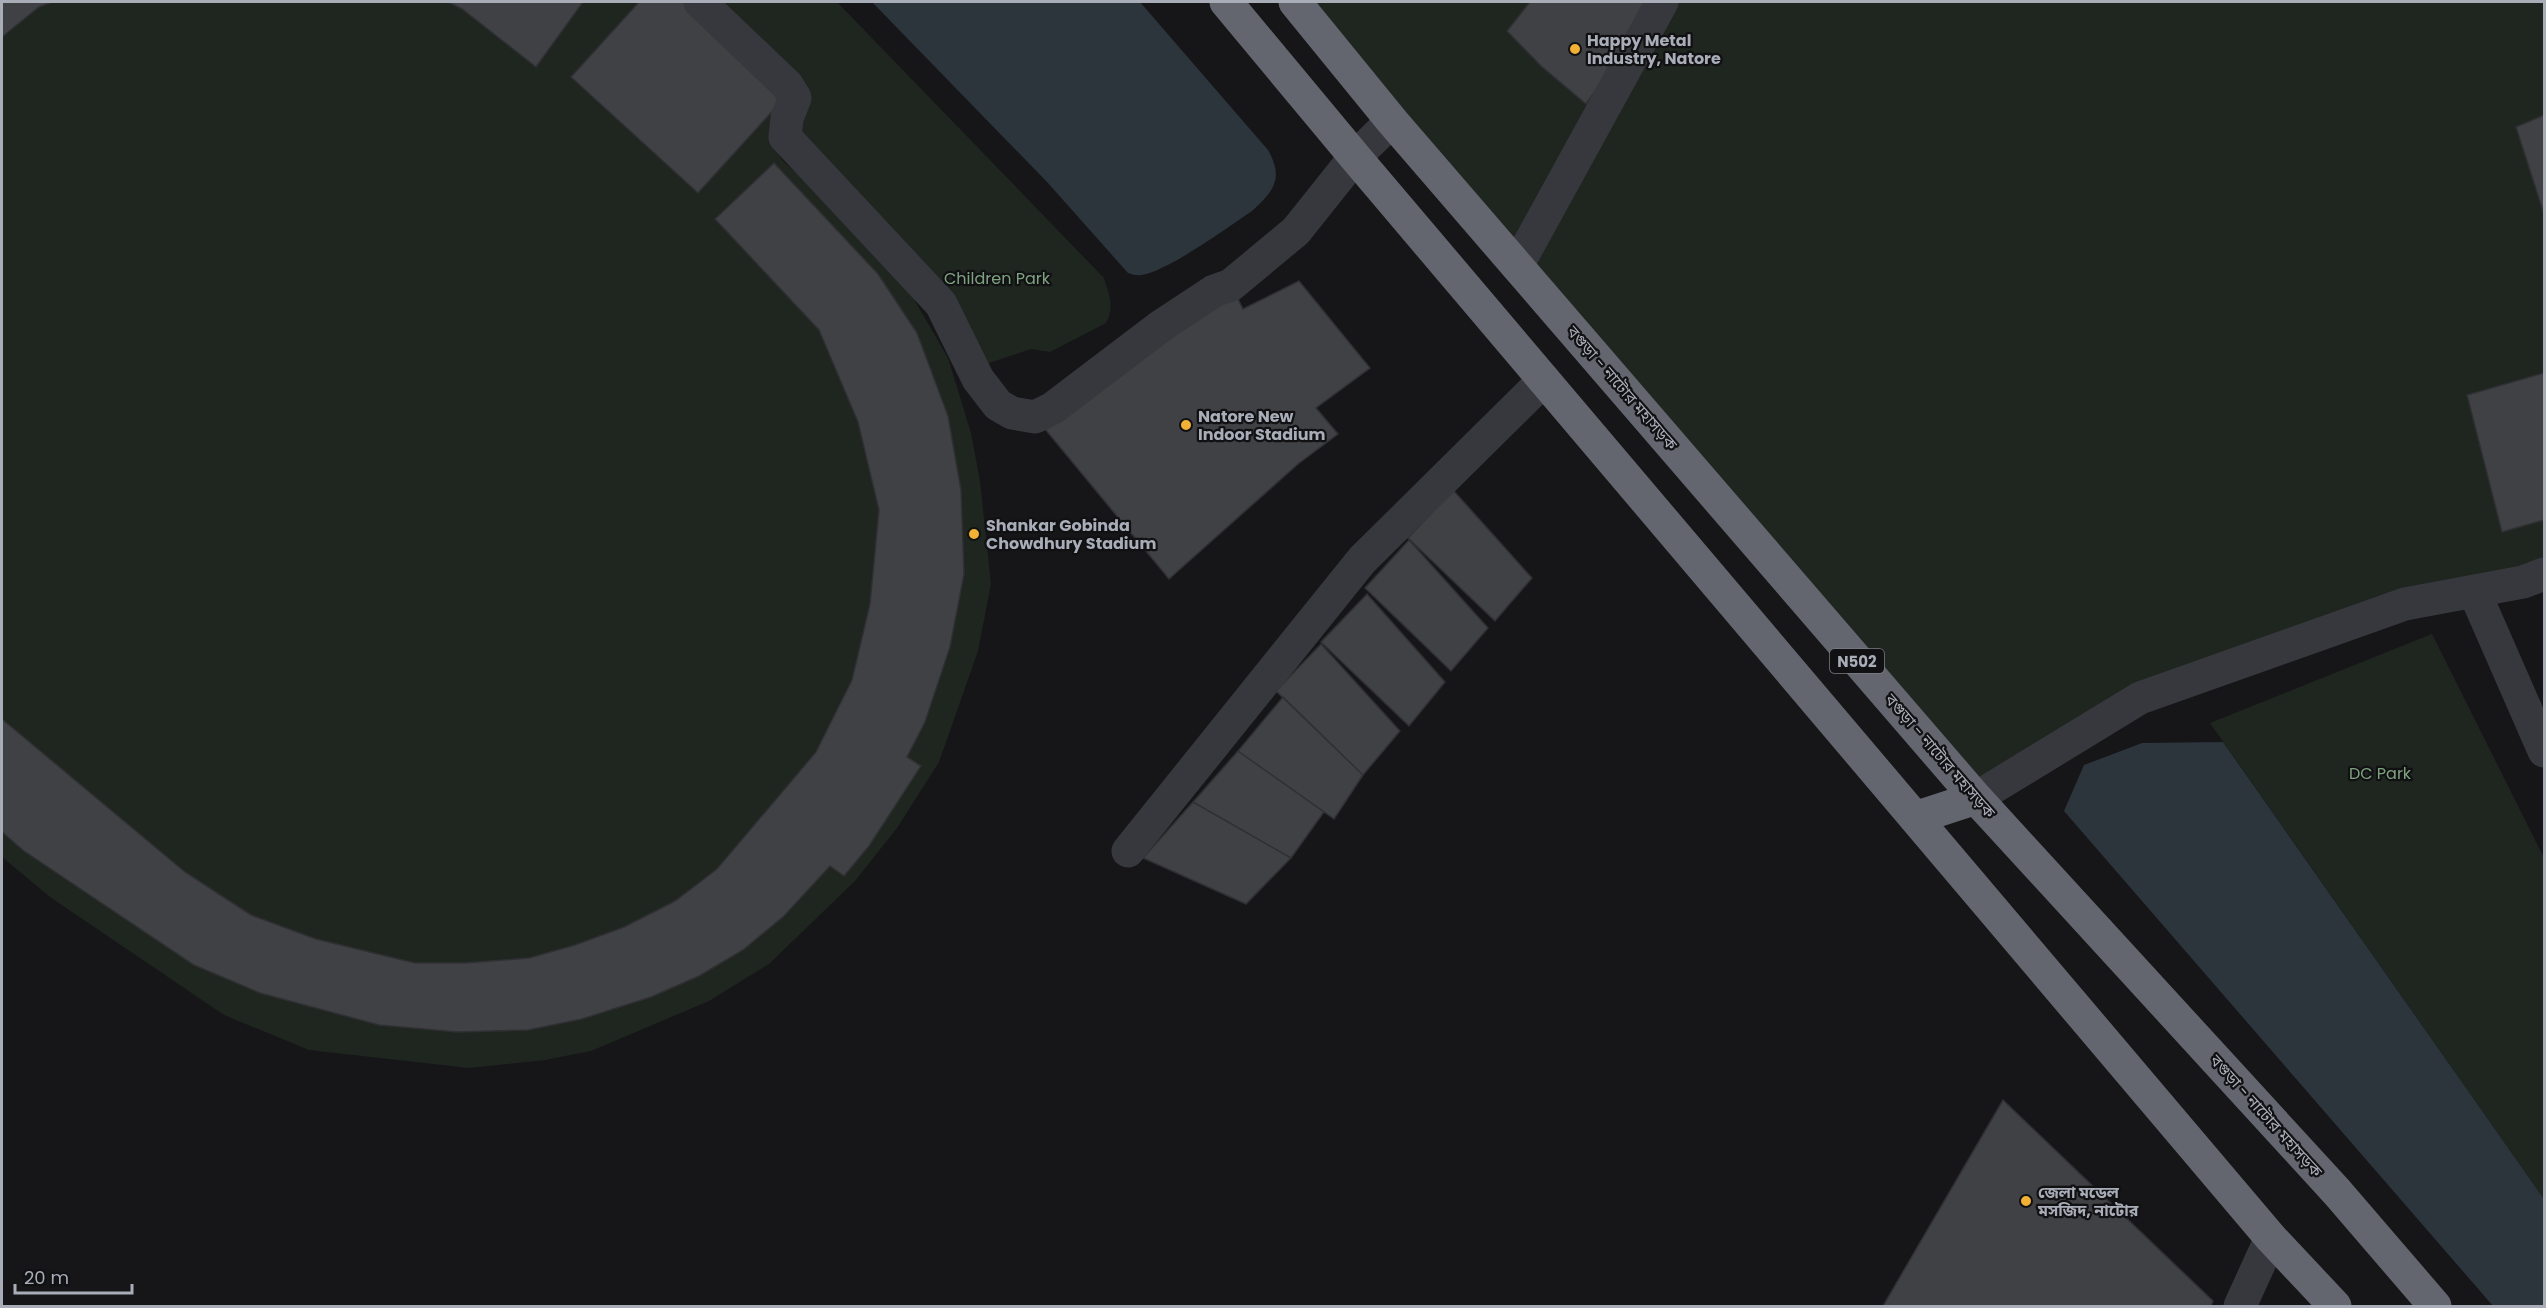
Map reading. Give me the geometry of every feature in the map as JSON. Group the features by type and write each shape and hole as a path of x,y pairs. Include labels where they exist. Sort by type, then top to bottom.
{"highway":[{"path":"1226,2 2271,1238 2335,1306"},
{"name":"বগুড়া - নাটোর মহাসড়ক","path":"1295,2 1392,121 1976,798 2337,1192 2435,1306"},
{"path":"1915,818 1976,798"}],"street":[{"path":"700,2 787,85 795,98 788,118 785,137 941,304 978,379 998,405 1012,413 1035,417 1053,408 1161,326 1214,291 1231,285 1296,231 1355,157 1392,121"},
{"path":"1517,266 1662,2"},
{"path":"1128,851 1362,560 1544,380"},
{"path":"1976,798 2140,698 2405,604 2523,582 2544,574"},
{"path":"2474,591 2544,751"},
{"path":"2240,1306 2271,1238"}],"green space":[{"path":"52,2 448,2 462,9 536,67 583,2 639,2 571,77 698,193 780,80 770,141 783,161 852,223 908,289 948,358 971,433 980,481 991,584 978,651 939,762 897,828 855,881 769,964 709,1001 591,1051 545,1060 469,1068 309,1050 224,1015 50,897 2,857 2,832 24,851 194,965 260,993 528,1030 582,1019 651,997 743,950 784,916 830,866 844,876 869,846 921,766 907,757 964,574 961,490 948,416 917,333 878,274 774,163 715,219 819,330 858,422 879,510 870,604 852,680 816,752 717,869 675,901 624,927 575,945 529,958 465,963 415,963 316,939 251,915 185,872 2,719 2,37 39,7"},
{"name":"Children Park","path":"691,2 837,2 1104,278 1111,306 1106,323 1050,352 1031,349 989,363 969,364 928,314 794,123"},
{"path":"1295,2 2544,2 2544,574 2140,698 1976,798"},
{"name":"DC Park","path":"2432,634 2544,858 2544,1199 2210,723"}],"shaded area":[{"path":"872,2 1140,2 1268,150 1275,169 1274,184 1266,197 1252,211 1197,248 1152,272 1139,275 1128,273 1048,183"},
{"path":"2223,742 2544,1199 2544,1306 2493,1306 2064,811 2084,765 2142,743"}],"building":[{"path":"2,2 52,2 39,7 2,37"},
{"path":"448,2 583,2 536,67 462,9"},
{"path":"639,2 684,2 787,95 698,193 571,77"},
{"name":"Happy Metal Industry, Natore","path":"1530,2 1658,2 1586,104 1541,66 1507,31"},
{"path":"2544,115 2544,214 2516,127"},
{"path":"774,163 878,274 917,333 948,416 961,490 964,574 950,647 925,722 907,757 921,766 869,846 844,876 830,866 784,916 743,950 699,976 651,997 582,1019 528,1030 457,1032 379,1025 260,993 194,965 24,851 2,832 2,719 185,872 251,915 316,939 415,963 465,963 529,958 575,945 624,927 675,901 717,869 816,752 852,680 870,604 879,510 858,422 819,330 715,219"},
{"name":"Natore New Indoor Stadium","path":"1299,281 1370,368 1316,408 1338,434 1298,464 1169,579 1035,417 1231,285 1243,309"},
{"path":"2544,373 2544,520 2502,532 2467,395"},
{"path":"1453,490 1532,578 1495,621 1408,538"},
{"path":"1409,540 1488,628 1451,671 1365,588"},
{"path":"1367,594 1445,682 1409,726 1321,642"},
{"path":"1321,644 1400,731 1363,775 1276,691"},
{"path":"1283,697 1363,775 1334,819 1238,751"},
{"path":"1238,751 1324,812 1291,858 1193,802"},
{"path":"1193,802 1291,858 1246,904 1143,858"},
{"name":"জেলা মডেল মসজিদ, নাটোর","path":"2003,1100 2213,1301 2211,1306 1883,1306"}],"place":[{"name":"Happy Metal Industry, Natore","path":"1575,49"},
{"name":"Natore New Indoor Stadium","path":"1186,425"},
{"name":"Shankar Gobinda Chowdhury Stadium","path":"974,534"},
{"name":"জেলা মডেল মসজিদ, নাটোর","path":"2026,1201"}]}
